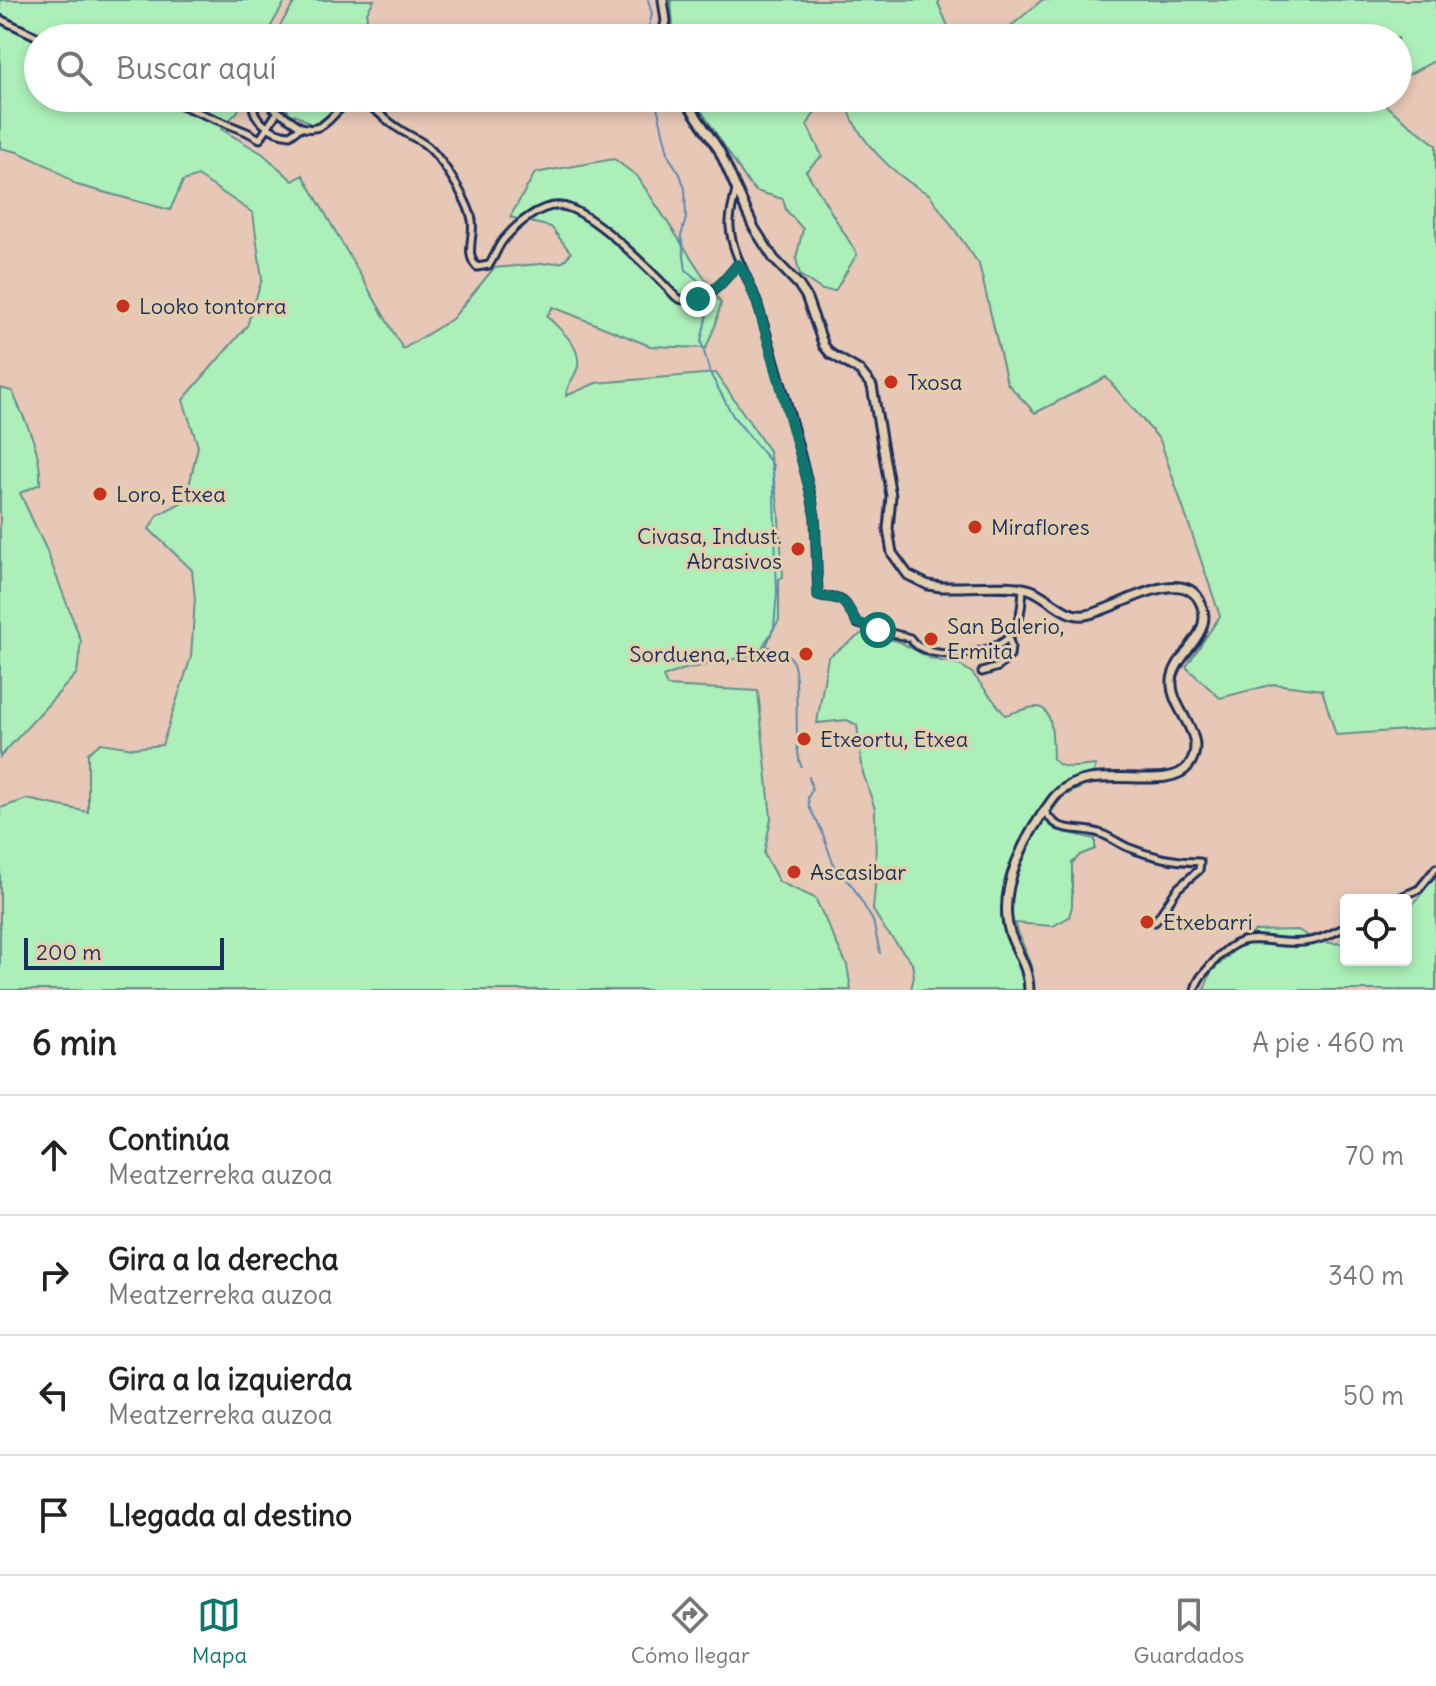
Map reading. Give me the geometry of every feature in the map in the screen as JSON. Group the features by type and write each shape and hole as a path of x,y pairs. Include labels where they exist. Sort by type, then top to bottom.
{"street":[{"path":"663,0 665,24"},
{"path":"0,19 24,30"},
{"path":"198,112 260,139 277,112"},
{"path":"253,112 267,129 281,135 290,135 301,127"},
{"path":"279,112 310,130 322,127 338,112"},
{"path":"377,112 397,129 430,149 445,169 470,214 473,230 470,253 477,267 489,265 501,242 521,223 542,210 560,205 602,229 683,301 695,300 711,292 738,264"},
{"path":"693,112 719,150 744,211 767,249 806,296 824,346 831,354 860,371 872,386 891,496 889,540 899,565 908,575 928,585 1023,588 1076,615 1085,616 1169,586 1188,591 1198,598 1204,612 1201,629 1182,656 1172,679 1174,694 1192,730 1194,752 1187,768 1181,773 1155,778 1085,779 1069,784 1045,810 1020,853 1008,893 1009,930 1025,963 1029,990"},
{"path":"736,189 729,225 738,264 758,306 812,499 818,596 847,603 858,624 910,638 915,646 925,651 952,655 999,644 1008,637 1018,621 1023,588"},
{"path":"982,672 998,667 1010,656 1008,637"},
{"path":"1045,810 1051,821 1060,828 1095,832 1161,859 1200,862 1199,870 1178,888 1155,922"},
{"path":"1408,894 1419,889 1436,868"},
{"path":"1195,990 1199,979 1222,952 1234,944 1260,938 1305,942 1340,929"}],"green space":[{"path":"0,0 286,0 272,24 24,24 24,112 237,112 221,129 263,154 293,181 303,175 403,349 452,319 494,268 563,262 571,253 551,227 510,217 535,173 614,159 637,176 721,303 715,326 706,348 650,346 553,307 547,316 568,338 578,358 577,370 566,396 596,383 716,373 769,451 778,504 783,577 779,579 779,620 758,654 681,670 663,677 667,686 758,691 771,818 764,854 779,882 815,898 847,965 851,990 0,990 0,808 27,799 88,812 88,753 101,743 133,748 162,745 191,657 195,599 192,570 149,529 158,515 186,500 198,446 183,400 247,326 262,279 253,213 198,176 183,181 170,210 77,185 51,167 18,152 0,148"},
{"path":"296,0 374,0 367,12 367,24 281,24"},
{"path":"671,0 940,0 938,3 947,24 673,24"},
{"path":"1042,0 1436,0 1436,62 1412,73 1412,24 1014,24"},
{"path":"289,112 331,112 314,126 295,114 292,117"},
{"path":"702,112 815,112 807,125 822,156 806,171 857,254 835,291 822,290 800,275 796,258 803,229 786,210 783,199 756,191"},
{"path":"850,112 1394,112 1436,145 1436,728 1336,735 1322,690 1274,684 1220,698 1186,667 1220,616 1160,440 1106,377 1035,413 1007,383 979,264 929,194 898,174 870,146"},
{"path":"0,388 12,391 35,447 40,484 20,493 46,549 81,641 77,673 0,757"},
{"path":"864,632 900,642 932,659 960,665 972,673 1005,715 1033,707 1043,709 1050,720 1053,759 1067,767 1096,765 1090,783 1062,797 1048,817 1056,830 1095,839 1095,849 1080,855 1072,863 1069,917 1053,926 1015,923 1032,969 1028,990 911,990 914,976 912,963 873,910 875,809 863,773 857,725 847,720 817,723 828,657"},
{"path":"1436,874 1436,990 1204,990 1211,972 1255,931 1298,930 1319,942 1340,944 1340,966 1412,966 1412,906"}],"waterway":[{"path":"648,0 652,14 650,24"},
{"path":"658,112 669,157 685,189 686,218 681,236 686,270 707,288"},
{"path":"711,297 701,341 710,373 733,416 773,465 777,593 774,627 766,646 788,655 794,664 801,766"},
{"path":"809,777 812,790 808,797 809,807 821,829 834,866 853,887 873,921 880,953"}],"place":[{"name":"Looko tontorra","path":"123,306"},
{"name":"Txosa","path":"891,382"},
{"name":"Loro, Etxea","path":"100,494"},
{"name":"Miraflores","path":"975,527"},
{"name":"Civasa, Indust. Abrasivos","path":"798,549"},
{"name":"San Balerio, Ermita","path":"931,639"},
{"name":"Sorduena, Etxea","path":"806,654"},
{"name":"Etxeortu, Etxea","path":"804,739"},
{"name":"Ascasibar","path":"794,872"},
{"name":"Etxebarri","path":"1147,922"}],"route":[{"path":"698,299 722,283 738,264 758,306 812,499 818,596 842,600 847,603 856,622 878,630"}]}
